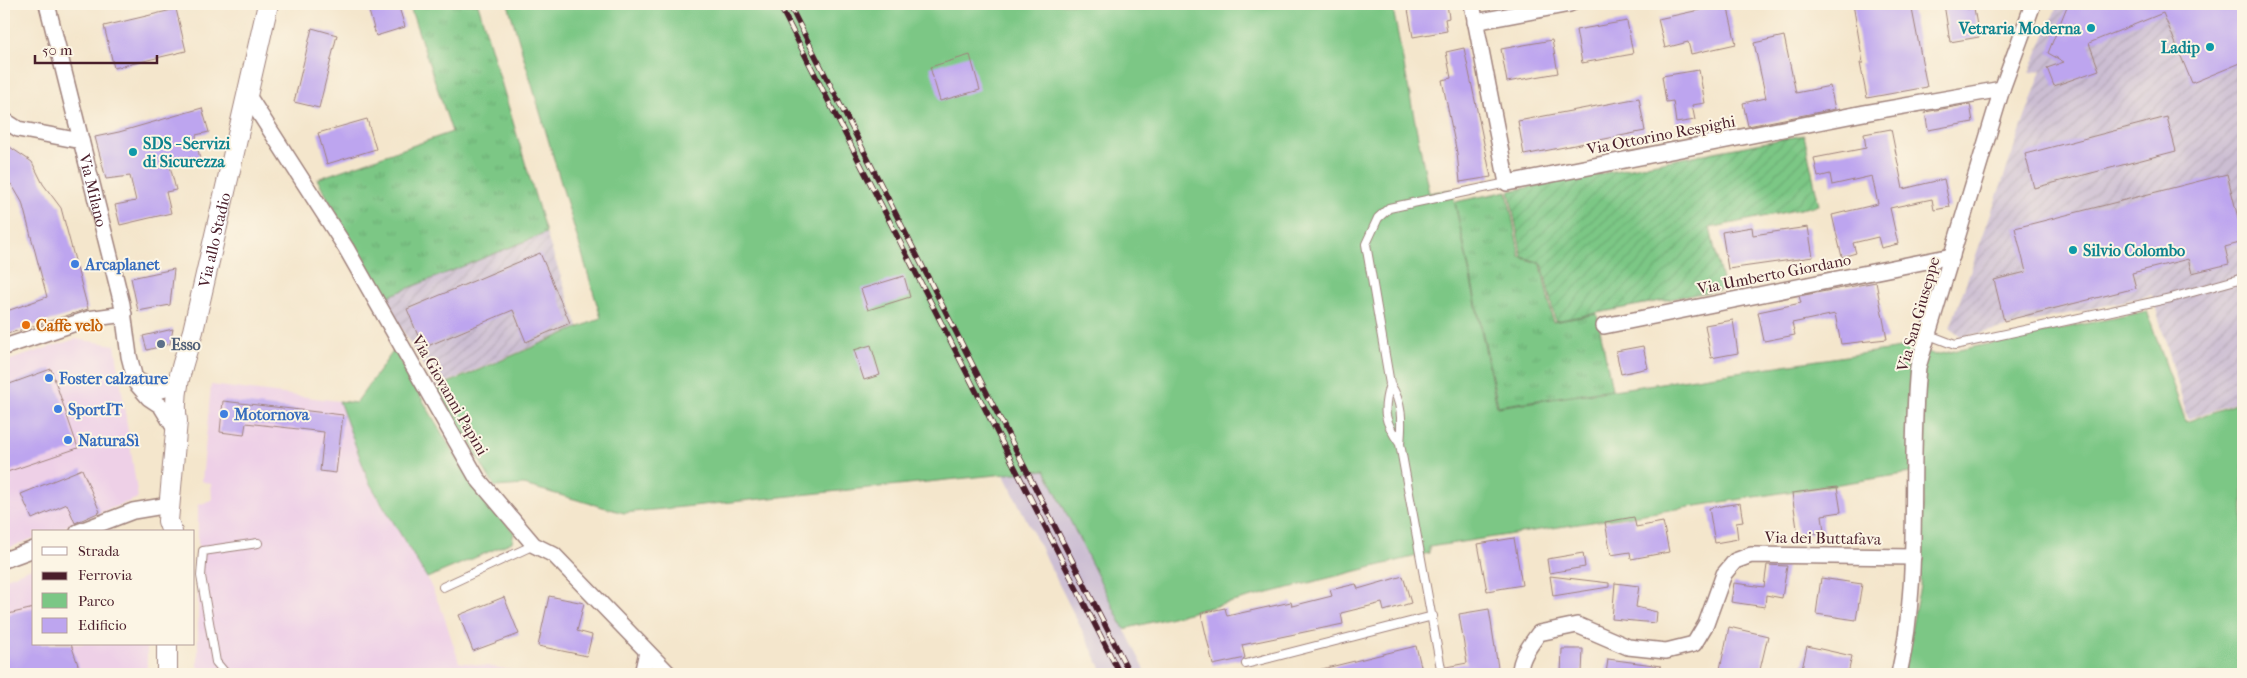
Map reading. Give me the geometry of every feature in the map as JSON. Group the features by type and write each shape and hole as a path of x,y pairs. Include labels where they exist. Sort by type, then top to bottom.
{"main road":[{"name":"Via allo Stadio","path":"176,426 175,409 179,376 193,331 268,4"},
{"name":"Via allo Stadio","path":"176,426 184,413 191,377 193,331"},
{"path":"167,522 176,426"},
{"path":"167,646 167,674"}],"street":[{"name":"Via Milano","path":"47,4 124,314 129,356 135,380 142,391 161,406 176,426"},
{"path":"1472,4 1507,183"},
{"path":"1475,22 1570,4"},
{"name":"Via San Giuseppe","path":"1898,674 1914,557 1913,414 1918,367 2002,89 2033,4"},
{"name":"Via Ottorino Respighi","path":"1507,183 1864,112 2002,89"},
{"name":"Via Giovanni Papini","path":"247,94 346,248 477,478 534,545 554,555 669,674"},
{"path":"4,120 18,128 81,141"},
{"name":"Via Umberto Giordano","path":"1604,326 1952,256"},
{"path":"4,347 88,319 124,314"},
{"path":"135,380 162,390 169,389 179,376"},
{"path":"83,530 132,511 167,522"},
{"path":"4,560 32,550"},
{"name":"Via dei Buttafava","path":"1520,674 1520,668 1527,650 1539,632 1577,625 1628,647 1666,651 1694,644 1706,624 1724,574 1735,561 1751,555 1914,557"},
{"path":"642,674 647,652"}],"lane":[{"path":"1442,674 1433,616 1400,444 1402,419 1398,396 1390,384 1366,244 1378,218 1389,208 1507,183"},
{"path":"1929,335 1955,345 2171,298 2243,278"},
{"path":"1390,384 1384,404 1388,426 1400,444"},
{"path":"226,674 216,662 202,576 203,551 258,543"},
{"path":"443,587 534,545"},
{"path":"1246,664 1433,616"}],"shaded area":[{"path":"2058,4 2243,4 2243,400 2188,419 2152,295 1962,337 1950,328 2042,70 2029,73"},
{"path":"546,233 578,327 435,387 384,298"},
{"path":"903,274 1045,470 1147,674 1104,674"},
{"path":"75,339 115,345 138,498 56,530 32,530 32,539 4,550 4,362"},
{"path":"211,385 339,401 369,482 427,578 443,613 459,662 526,672 525,674 198,674 198,505 212,500 211,484 202,481"},
{"path":"32,568 32,646 147,646 147,674 4,674 4,579"}],"green space":[{"path":"409,4 478,4 546,233 384,298 317,179 452,132"},
{"path":"508,4 1392,4 1429,193 1452,189 1497,407 1914,346 1935,355 2147,311 2186,422 2243,401 2243,674 1902,674 1920,586 1924,471 1429,547 1429,553 1124,629 1045,470 624,513 524,485 495,487 436,388 601,318"},
{"path":"1804,135 1819,205 1710,228 1724,289 1555,321 1542,263 1522,257 1509,191"},
{"path":"1507,191 1520,257 1541,264 1553,322 1597,314 1612,389 1498,406 1455,202"},
{"path":"394,350 463,468 496,512 514,532 512,542 427,578 369,482 339,401 356,403"}],"building":[{"path":"367,4 398,4 405,27 376,36"},
{"path":"1407,4 1447,4 1449,18 1445,19 1447,31 1413,37"},
{"path":"1727,4 1736,44 1691,54 1688,42 1665,48 1658,19"},
{"path":"1853,4 1911,4 1927,87 1867,98 1860,63 1863,63"},
{"path":"1944,4 1966,4 1967,9 1974,8 1979,37 1950,42"},
{"path":"2068,4 2243,4 2243,62 2192,83 2163,13 2089,43 2099,70 2054,86 2047,68 2064,62 2048,53"},
{"path":"176,9 186,51 114,68 104,26"},
{"path":"1627,21 1633,54 1582,63 1576,30"},
{"path":"312,28 337,35 319,108 294,102"},
{"path":"1784,36 1796,93 1830,86 1835,109 1748,126 1743,103 1766,98 1754,43"},
{"path":"1552,40 1558,73 1507,82 1501,49"},
{"path":"1464,48 1491,177 1460,182 1457,153 1442,80 1451,78 1446,52"},
{"path":"970,55 980,90 940,101 930,67"},
{"path":"1699,70 1705,103 1692,105 1695,120 1676,123 1673,101 1666,102 1662,76"},
{"path":"1639,98 1645,131 1524,155 1518,121"},
{"path":"1970,104 1973,122 1928,130 1925,112"},
{"path":"202,108 209,132 196,135 200,161 170,166 176,190 166,192 171,213 120,225 115,205 136,201 130,176 106,179 95,137"},
{"path":"2167,117 2176,151 2034,188 2025,154"},
{"path":"367,119 376,149 327,164 318,133"},
{"path":"1891,129 1903,189 1944,179 1950,207 1934,210 1932,199 1890,208 1898,244 1881,248 1878,237 1853,243 1856,253 1842,257 1832,215 1878,204 1872,176 1832,185 1830,174 1818,177 1814,158 1866,148 1864,134"},
{"path":"4,143 32,162 43,184 61,208 88,309 4,335 4,312 47,297 22,202 12,185 4,180"},
{"path":"2227,174 2243,238 2243,242 2225,247 2229,264 2192,273 2188,259 2132,273 2136,288 2004,321 1994,280 2026,272 2015,228"},
{"path":"1752,227 1753,235 1808,227 1813,257 1728,269 1722,232"},
{"path":"540,253 570,323 526,342 513,310 423,348 407,309"},
{"path":"174,269 170,305 138,311 131,278"},
{"path":"904,276 910,297 868,310 861,289"},
{"path":"1876,282 1887,339 1841,344 1835,314 1792,323 1795,335 1764,341 1758,312 1801,303 1799,296"},
{"path":"1733,320 1738,353 1711,358 1705,325"},
{"path":"173,329 170,344 147,350 143,336"},
{"path":"871,345 880,375 864,380 854,350"},
{"path":"1643,346 1648,368 1621,374 1616,351"},
{"path":"51,369 78,448 4,473 4,386"},
{"path":"223,401 343,415 336,473 320,471 324,432 246,423 244,435 220,432"},
{"path":"82,469 100,512 75,523 67,504 32,519 21,494"},
{"path":"1837,487 1841,512 1822,515 1824,532 1798,536 1792,493"},
{"path":"1740,503 1743,522 1736,523 1738,539 1715,543 1709,508"},
{"path":"1634,517 1636,527 1663,522 1669,552 1631,559 1630,552 1611,555 1605,522"},
{"path":"1514,538 1522,585 1487,591 1478,544"},
{"path":"1583,553 1585,567 1549,573 1547,559"},
{"path":"1767,565 1787,566 1782,598 1766,595 1765,607 1731,602 1734,583 1764,587"},
{"path":"1403,576 1411,603 1384,611 1382,603 1341,613 1343,624 1242,645 1245,658 1213,665 1201,613 1225,608 1227,616 1291,602 1292,606 1332,596 1330,590 1356,584 1358,589"},
{"path":"1550,576 1609,583 1609,587 1553,596"},
{"path":"1821,578 1862,584 1856,620 1816,614"},
{"path":"1615,583 1639,586 1636,607 1657,612 1656,623 1612,619"},
{"path":"549,596 584,603 577,631 592,635 587,656 538,646"},
{"path":"504,597 519,634 473,651 459,615"},
{"path":"32,608 32,646 72,646 81,674 4,674 4,615"},
{"path":"1489,609 1499,674 1448,674 1446,667 1467,663 1459,614"},
{"path":"1729,627 1768,636 1759,674 1742,674 1720,669"},
{"path":"1416,646 1423,674 1319,674 1318,670"},
{"path":"1807,646 1852,656 1848,674 1801,674"},
{"path":"1562,649 1583,649 1582,674 1561,674"},
{"path":"1608,659 1661,666 1660,674 1606,674"}],"railway":[{"path":"779,4 1120,674"},
{"path":"789,4 1130,674"}],"place":[{"name":"Vetraria Moderna","path":"2091,28"},
{"name":"Ladip","path":"2210,47"},
{"name":"SDS - Servizi di Sicurezza","path":"133,152"},
{"name":"Silvio Colombo","path":"2073,250"},
{"name":"Arcaplanet","path":"75,264"},
{"name":"Caffe velò","path":"26,325"},
{"name":"Esso","path":"161,344"},
{"name":"Foster calzature","path":"49,378"},
{"name":"SportIT","path":"58,409"},
{"name":"Motornova","path":"224,414"},
{"name":"NaturaSì","path":"68,440"}]}
